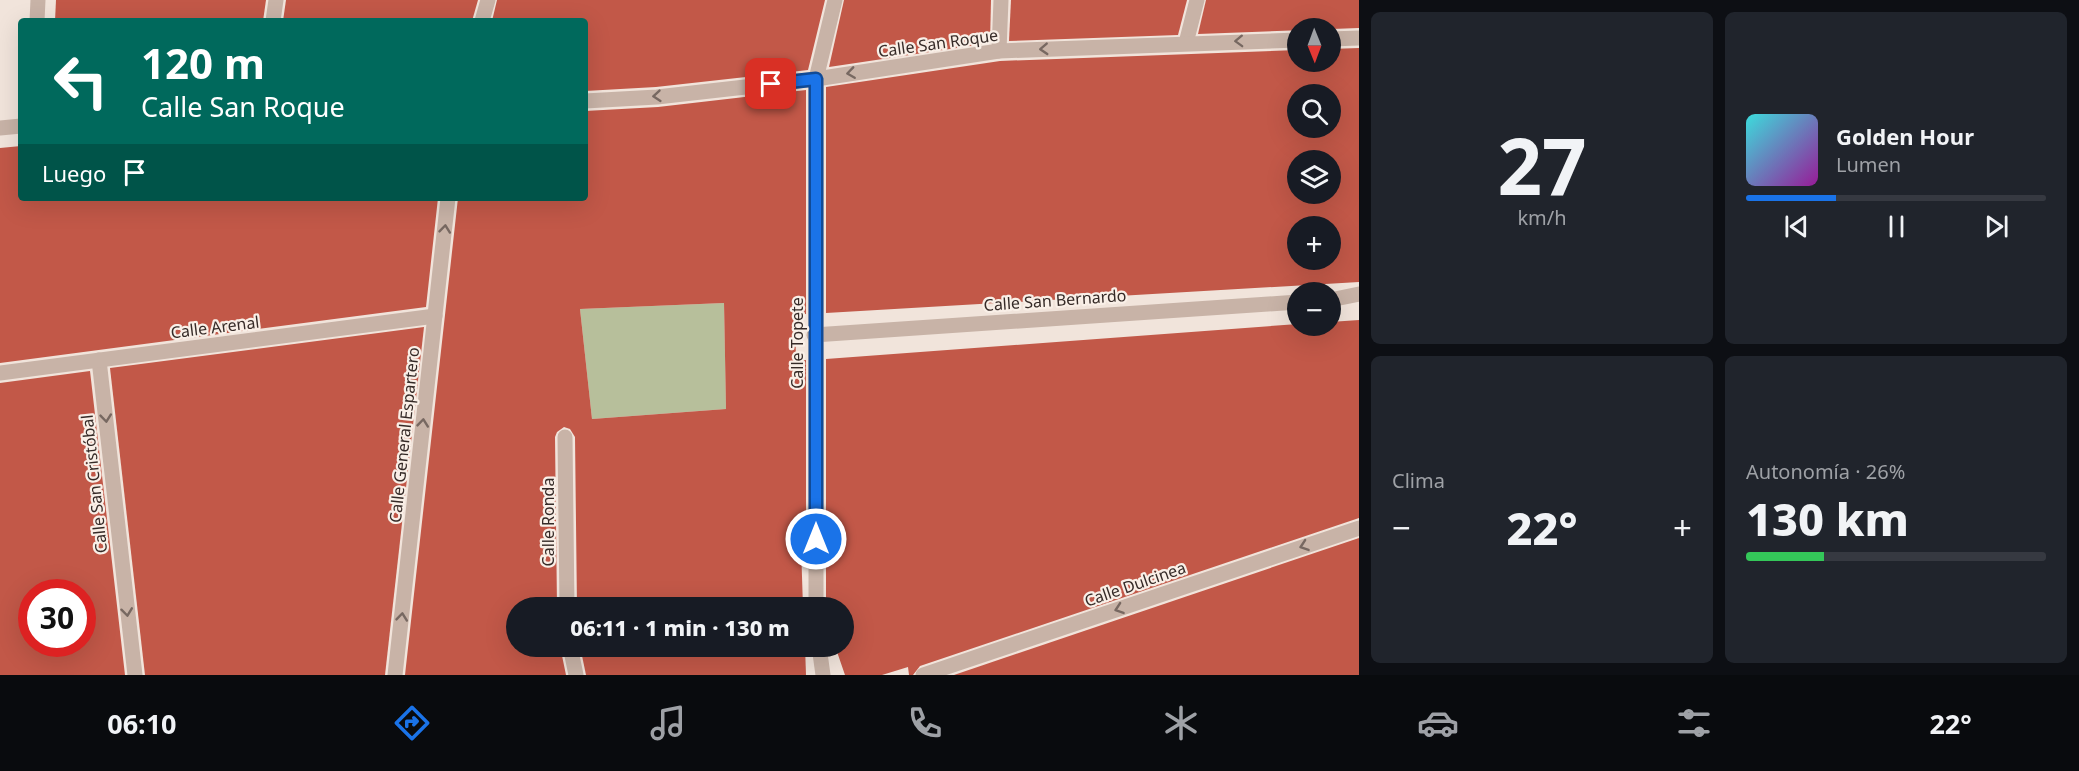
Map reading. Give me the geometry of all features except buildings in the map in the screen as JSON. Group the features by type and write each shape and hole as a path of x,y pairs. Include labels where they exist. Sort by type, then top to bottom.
{"street":[{"path":"37,18 38,0"},
{"path":"273,18 276,0"},
{"path":"483,18 488,0"},
{"name":"Calle Topete","path":"816,597 814,335 816,79 835,0"},
{"path":"999,51 1001,0"},
{"path":"1186,43 1197,0"},
{"path":"1341,39 1359,38"},
{"name":"Calle San Roque","path":"588,101 657,97 816,79 999,51 1287,40"},
{"path":"0,128 18,126"},
{"name":"Calle General Espartero","path":"395,675 448,201"},
{"path":"1341,298 1359,294"},
{"name":"Calle San Bernardo","path":"814,335 1287,303"},
{"name":"Calle Arenal","path":"0,373 435,316"},
{"name":"Calle San Cristóbal","path":"99,360 135,675"},
{"name":"Calle Ronda","path":"565,437 567,597"},
{"name":"Calle Dulcinea","path":"922,675 1359,528"},
{"path":"572,657 576,675"},
{"path":"821,657 823,675"}],"green space":[{"path":"724,303 726,409 592,419 580,309"}],"route":[{"path":"771,84 816,79 814,335 816,539"}]}
